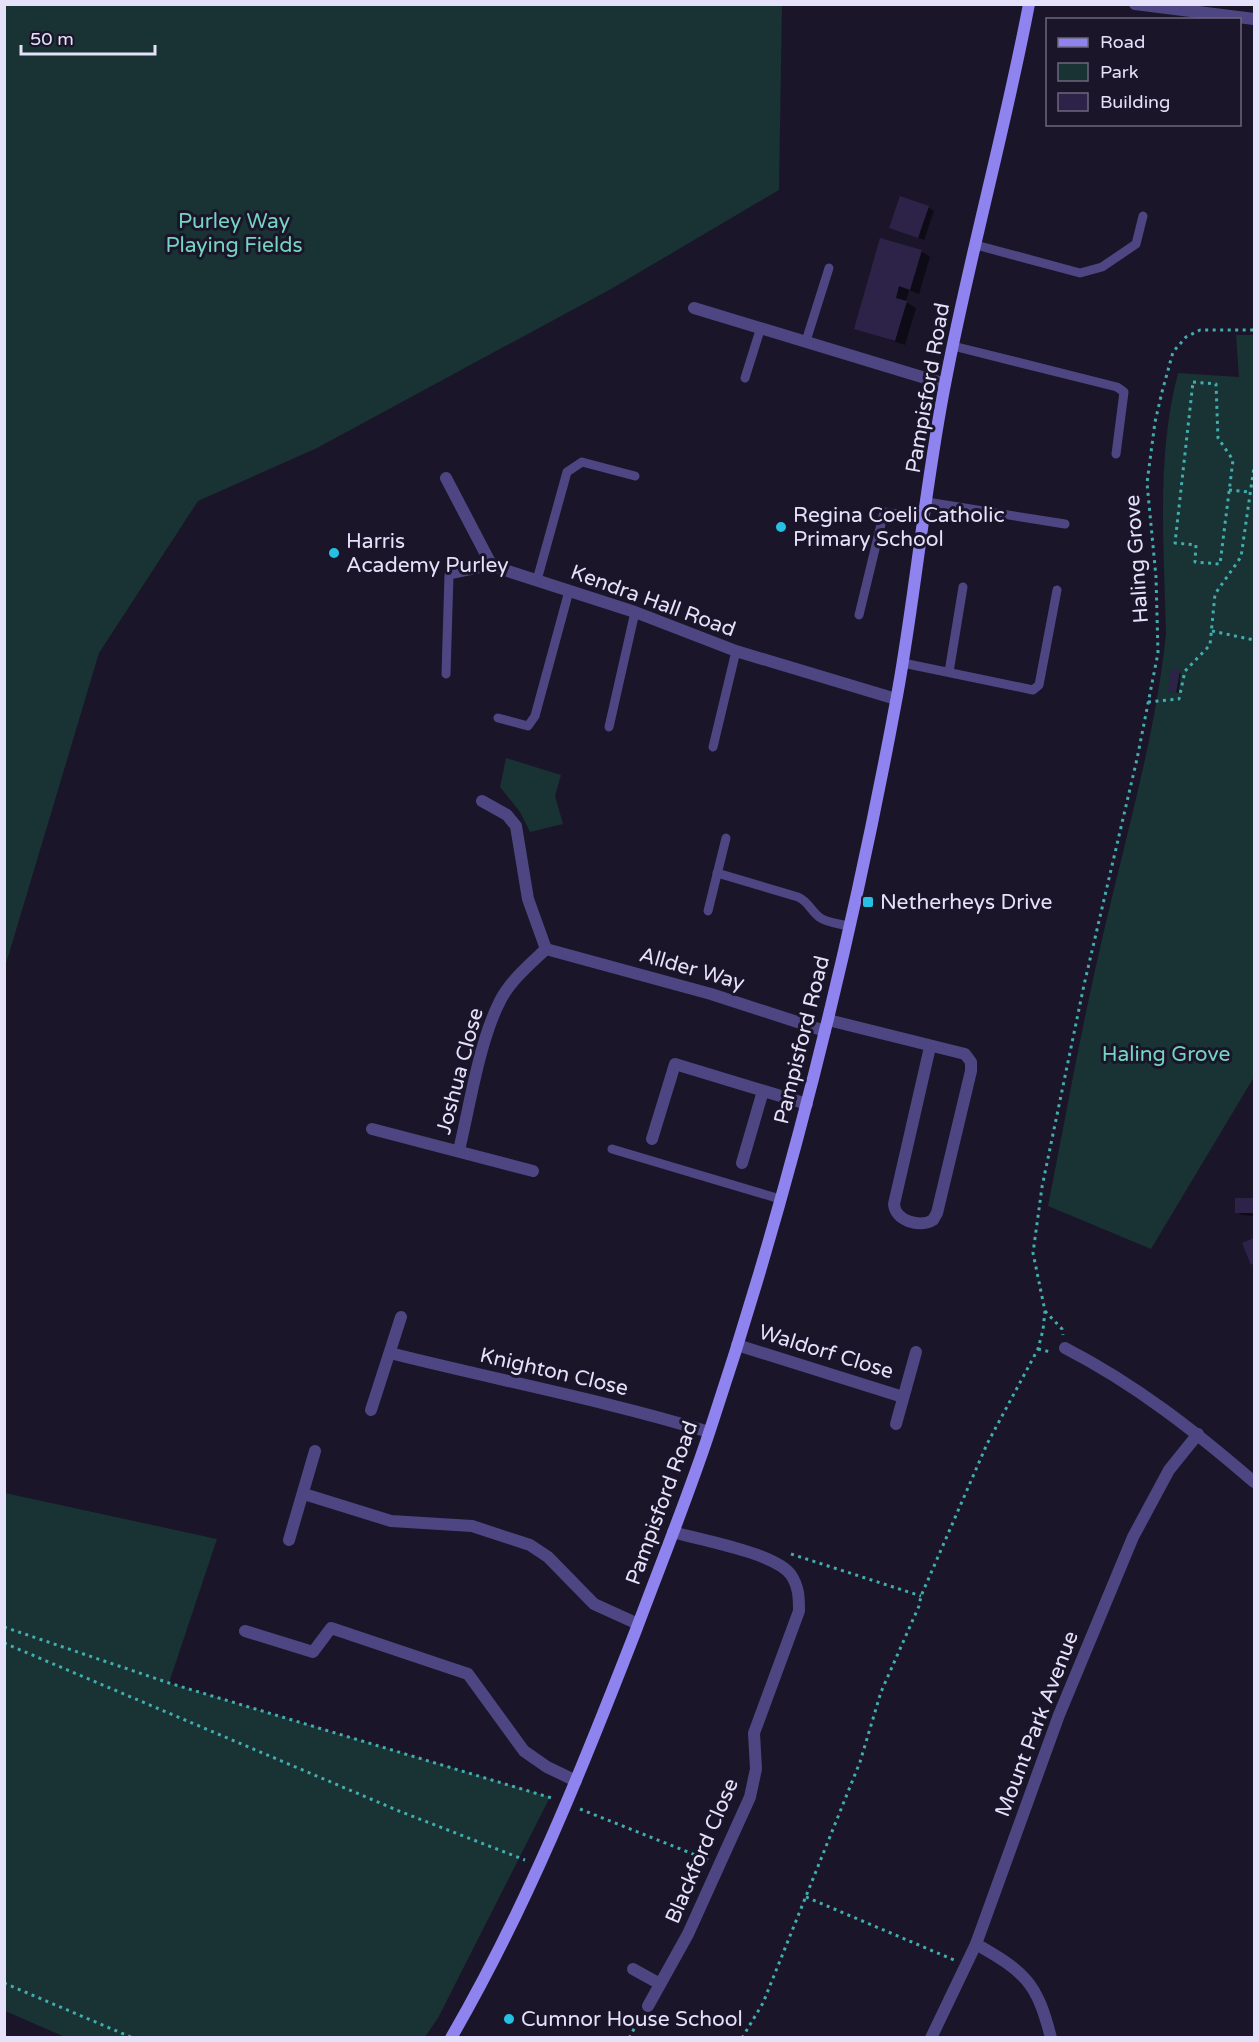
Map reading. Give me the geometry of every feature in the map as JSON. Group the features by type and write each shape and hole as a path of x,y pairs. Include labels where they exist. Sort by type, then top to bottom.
{"street":[{"name":"Pampisford Road","path":"451,2037 494,1958 538,1865 576,1780 638,1624 709,1432 780,1199 807,1104 849,926 903,663 945,384 1011,99 1029,4"},
{"path":"1135,4 1254,19"},
{"path":"694,308 945,384"},
{"path":"446,478 492,566"},
{"name":"Kendra Hall Road","path":"492,566 635,612 736,651 896,699"},
{"path":"482,801 507,815 516,826 528,899 546,949"},
{"name":"Allder Way","path":"546,949 826,1026"},
{"name":"Joshua Close","path":"459,1150 485,1045 500,1000 526,968 546,949"},
{"path":"826,1026 965,1054 970,1062 971,1071 937,1212 933,1220 921,1224 903,1219 894,1208 930,1047"},
{"path":"651,1138 675,1065 807,1104"},
{"path":"742,1163 763,1091"},
{"name":"Joshua Close","path":"372,1129 533,1171"},
{"path":"371,1410 401,1317"},
{"name":"Waldorf Close","path":"737,1345 903,1396"},
{"path":"1065,1348 1111,1372 1198,1434 1254,1482"},
{"name":"Waldorf Close","path":"896,1424 916,1352"},
{"name":"Knighton Close","path":"390,1353 510,1383 589,1398 709,1432"},
{"name":"Mount Park Avenue","path":"931,2037 976,1944 1059,1715 1109,1591 1133,1537 1169,1470 1198,1434"},
{"path":"289,1540 315,1451"},
{"path":"304,1494 391,1521 472,1526 530,1545 548,1557 594,1604 638,1624"},
{"name":"Blackford Close","path":"648,2006 688,1935 750,1797 756,1769 754,1733 799,1611 799,1591 790,1573 772,1560 673,1532"},
{"path":"245,1631 313,1652 331,1628 468,1674 524,1751 547,1767 576,1780"},
{"path":"976,1944 1009,1963 1029,1982 1042,2002 1051,2037"},
{"path":"633,1969 660,1984"}],"lane":[{"path":"976,245 1080,273 1094,271 1136,244 1143,216"},
{"path":"806,341 829,268"},
{"path":"745,378 761,327"},
{"path":"953,346 1117,387 1124,392 1116,454"},
{"path":"537,580 567,472 582,462 634,476"},
{"path":"927,502 1065,524"},
{"path":"859,615 884,512 924,518"},
{"path":"446,674 449,575 492,566"},
{"path":"949,672 963,587"},
{"path":"903,663 1033,690 1039,685 1058,590"},
{"path":"498,718 528,726 535,716 569,591"},
{"path":"609,728 635,612"},
{"path":"712,747 736,651"},
{"path":"708,910 726,838"},
{"path":"717,873 798,897 807,901 817,916 825,921 849,926"},
{"path":"612,1149 780,1199"}],"path":[{"name":"Haling Grove","path":"1045,1311 1033,1253 1042,1187 1084,985 1137,759 1158,653 1156,577 1147,483 1155,422 1173,352 1186,337 1200,330 1254,330"},
{"path":"1193,382 1216,384 1218,438 1233,460 1229,490 1220,564 1195,562 1196,545 1175,543 1193,382"},
{"path":"1148,702 1179,699 1185,671 1210,645 1215,594 1241,557 1254,467"},
{"path":"1229,490 1250,492"},
{"path":"1212,631 1254,640"},
{"path":"1045,1311 1062,1329 1065,1348"},
{"path":"742,2037 763,2002 860,1762 881,1692 919,1606 921,1596 987,1444 1038,1349 1045,1311"},
{"path":"772,1560 792,1554 921,1596"},
{"path":"4,1627 169,1683 566,1803 720,1865"},
{"path":"4,1643 399,1811 538,1865"},
{"path":"805,1897 967,1965"},
{"path":"4,1983 133,2037"},
{"path":"629,2037 648,2006"}],"green space":[{"name":"Purley Way Playing Fields","path":"4,5 782,5 779,190 611,289 317,448 198,501 99,653 5,967"},
{"name":"Haling Grove","path":"1236,335 1254,335 1254,1077 1151,1249 1048,1206 1088,1002 1148,747 1161,671 1166,633 1164,470 1171,405 1178,373 1239,377"},
{"path":"506,758 561,775 555,796 563,824 530,832 520,812 500,787"},
{"path":"5,1493 217,1539 169,1683 550,1797 438,2018 425,2037 65,2037 5,2011"}],"building":[{"path":"900,196 929,206 918,238 889,228"},
{"path":"880,238 922,250 910,290 899,286 896,298 907,301 895,341 854,329"},
{"path":"1171,669 1180,670 1176,693 1168,691"},
{"path":"1235,1198 1254,1198 1254,1213 1235,1213"},
{"path":"1254,1238 1254,1263 1251,1265 1242,1243"}],"place":[{"name":"Regina Coeli Catholic Primary School","path":"781,527"},
{"name":"Harris Academy Purley","path":"334,553"},
{"name":"Netherheys Drive","path":"868,902"},
{"name":"Cumnor House School","path":"509,2019"}]}
